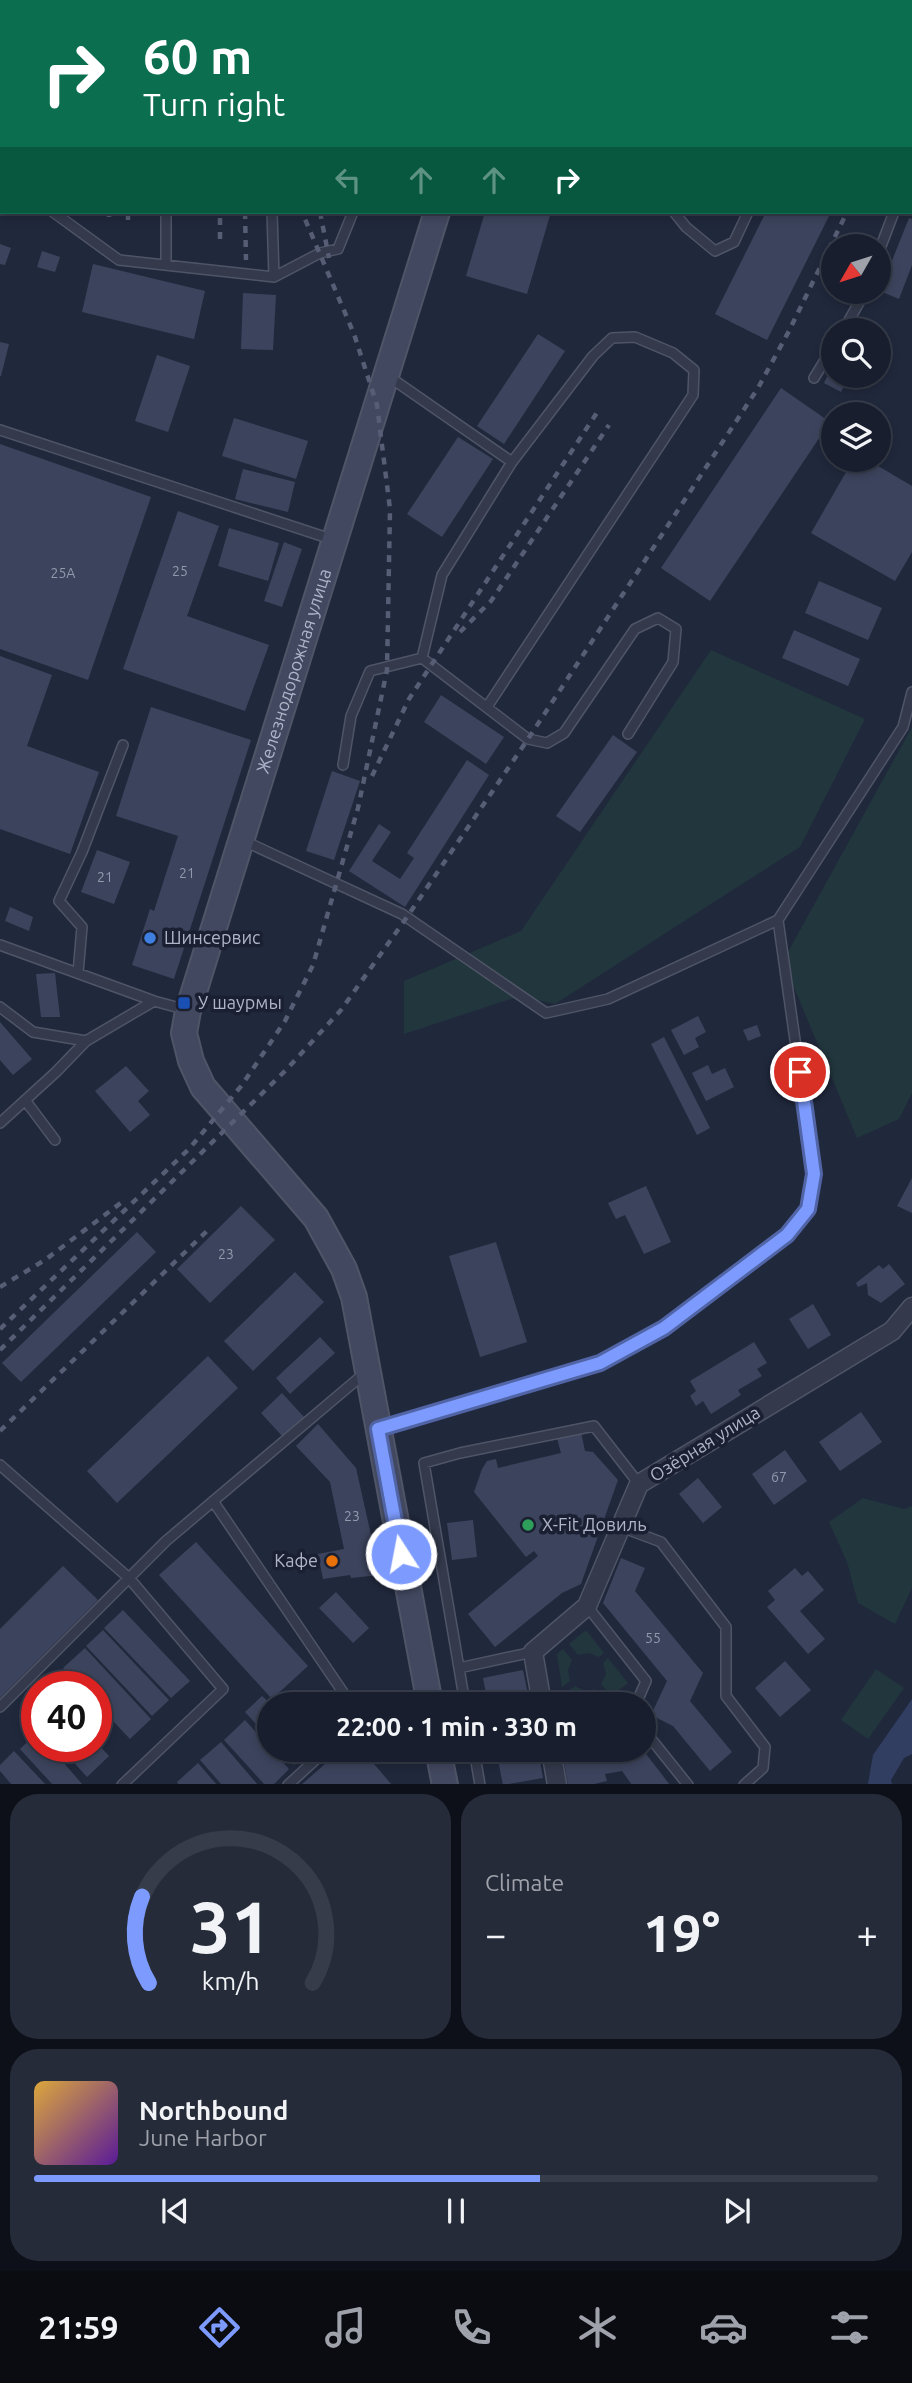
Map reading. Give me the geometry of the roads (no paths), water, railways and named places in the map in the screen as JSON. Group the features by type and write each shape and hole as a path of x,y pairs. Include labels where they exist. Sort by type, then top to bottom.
{"street":[{"name":"Железнодорожная улица","path":"428,1692 354,1297 344,1269 316,1218 203,1087 191,1061 184,1033 188,1011 240,839 435,214"},
{"name":"Озёрная улица","path":"533,1652 587,1606 639,1484 892,1331 912,1307"},
{"path":"533,1652 540,1692"},
{"path":"441,1762 445,1784"},
{"path":"553,1762 557,1784"}],"lane":[{"path":"56,214 119,260 274,277 320,253 338,249 352,214"},
{"path":"166,214 166,265"},
{"path":"272,214 274,277"},
{"path":"676,214 686,228 715,251 734,243 747,214"},
{"path":"886,234 893,214"},
{"path":"422,658 442,575 512,462 593,356 612,338 635,337 673,353 694,369 693,395 487,707"},
{"path":"814,379 821,367"},
{"path":"387,375 512,462"},
{"path":"0,430 335,540"},
{"path":"422,658 527,739 547,743 564,733 635,629 658,618 676,629 673,662 628,734"},
{"path":"343,765 351,716 370,671 422,658"},
{"path":"240,839 402,914 546,1013 608,999 778,920 903,727 912,691"},
{"path":"78,973 82,927 59,901 82,852 122,745"},
{"path":"378,1429 600,1363 664,1328 787,1235 808,1209 814,1174 778,920"},
{"path":"0,945 188,1011"},
{"path":"0,1123 86,1041 154,1001"},
{"path":"0,1007 33,1032 86,1041"},
{"path":"25,1100 55,1140"},
{"path":"0,1707 166,1541 367,1371"},
{"path":"463,1692 424,1463 460,1453 594,1426 639,1484"},
{"path":"0,1465 129,1578 223,1689 122,1784"},
{"path":"213,1501 343,1692"},
{"path":"621,1527 661,1542 726,1627 726,1696 765,1747 763,1768 744,1784"},
{"path":"587,1606 646,1681 641,1692"},
{"path":"458,1668 533,1652"},
{"path":"656,1745 688,1784"},
{"path":"288,1784 313,1762"},
{"path":"476,1762 480,1784"}],"water":[{"path":"912,1699 912,1754 904,1758 891,1780 892,1784 868,1784 873,1755"}],"railway":[{"path":"128,214 128,220"},
{"path":"220,214 220,239"},
{"path":"245,214 246,260"},
{"path":"0,1329 189,1149 242,1085 285,1021 313,965 358,808 387,670 390,509 377,405 354,334 303,214"},
{"path":"320,214 329,258"},
{"path":"0,1350 287,1069 341,1010 528,739 758,388 846,214"},
{"path":"372,776 409,699 598,411"},
{"path":"460,632 491,601 609,425"},
{"path":"0,1287 45,1260 126,1199"},
{"path":"0,1431 209,1229"}],"place":[{"name":"Шинсервис","path":"150,938"},
{"name":"У шаурмы","path":"184,1003"},
{"name":"X-Fit Довиль","path":"528,1525"},
{"name":"Кафе","path":"332,1561"}]}
